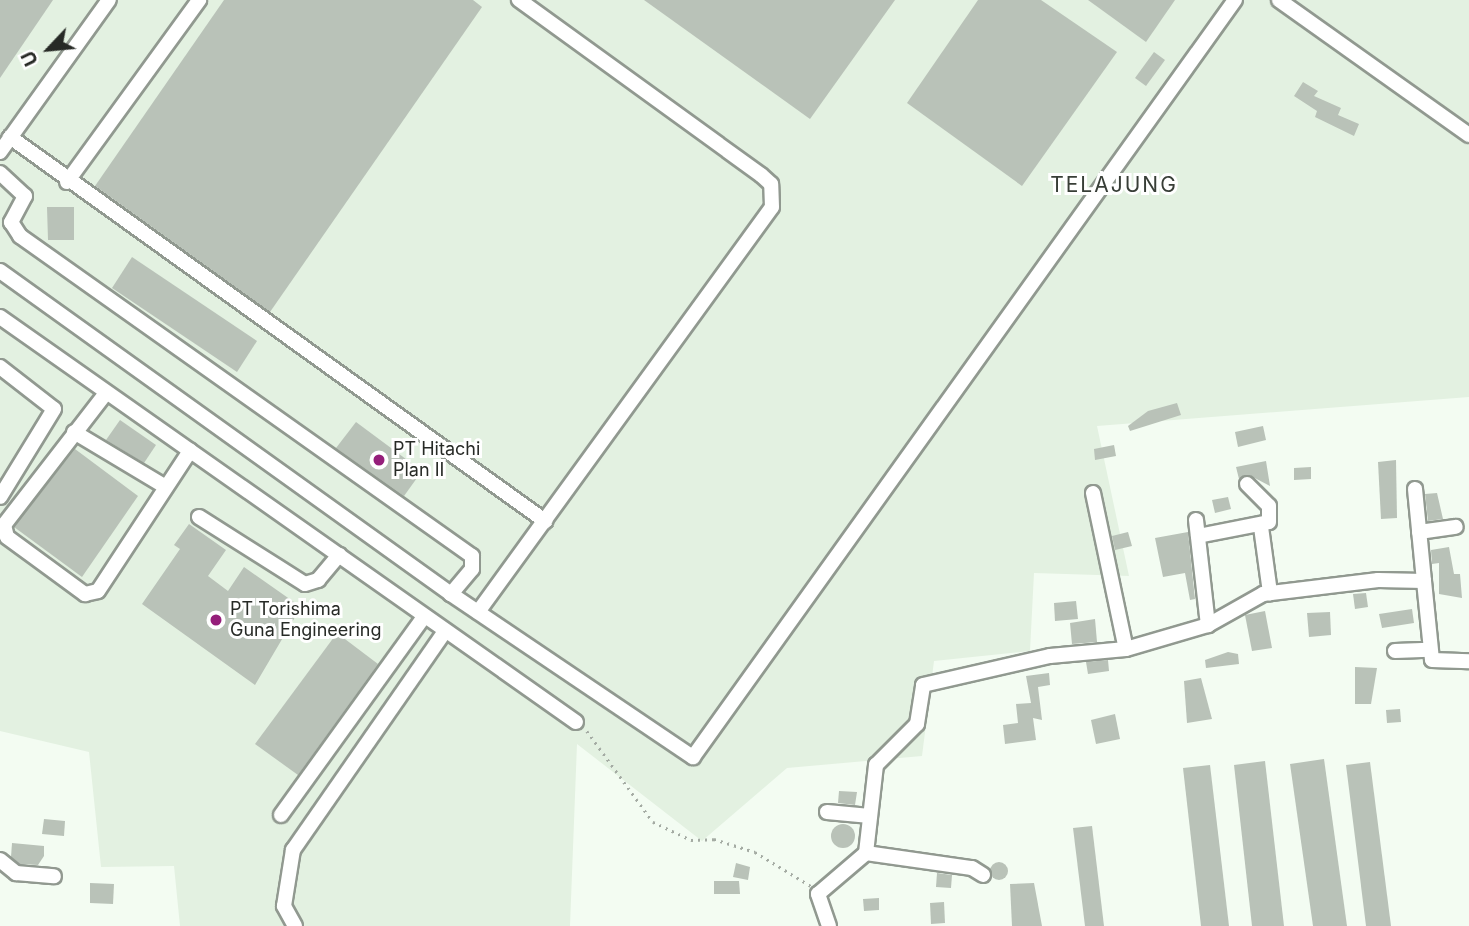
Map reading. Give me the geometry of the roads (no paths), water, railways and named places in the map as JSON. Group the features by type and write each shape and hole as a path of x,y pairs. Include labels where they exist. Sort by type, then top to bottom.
{"street":[{"path":"0,152 109,0"},
{"path":"67,182 199,0"},
{"path":"478,612 773,198 761,175 519,0"},
{"path":"0,271 478,612 686,755 698,754 1235,0"},
{"path":"1279,0 1469,135"},
{"path":"10,137 67,182 545,521"},
{"path":"0,173 25,196 11,222 20,236 472,556 472,569 452,594"},
{"path":"0,317 339,555 443,634 576,722"},
{"path":"0,367 54,409 0,497"},
{"path":"106,393 5,522 4,531 85,594 98,591 190,452"},
{"path":"74,432 166,487"},
{"path":"1198,536 1261,527 1269,522 1269,506 1247,484"},
{"path":"1415,489 1429,650 1435,662 1469,661"},
{"path":"1093,493 1126,649"},
{"path":"199,517 304,583 318,580 339,555"},
{"path":"1196,520 1208,625"},
{"path":"1261,527 1270,593"},
{"path":"1419,532 1456,527"},
{"path":"829,926 818,894 866,853 876,765 920,717 918,688 1050,656 1126,649 1208,625 1270,593 1424,581"},
{"path":"281,816 423,618"},
{"path":"295,926 284,906 293,850 443,634"},
{"path":"1395,651 1429,650"},
{"path":"827,812 870,816"},
{"path":"866,853 972,868 983,875"},
{"path":"0,860 16,873 54,876"}],"place":[{"name":"PT Hitachi Plan II","path":"379,460"},
{"name":"PT Torishima Guna Engineering","path":"216,620"}],"district":[{"name":"TELAJUNG","path":"1114,185"}]}
